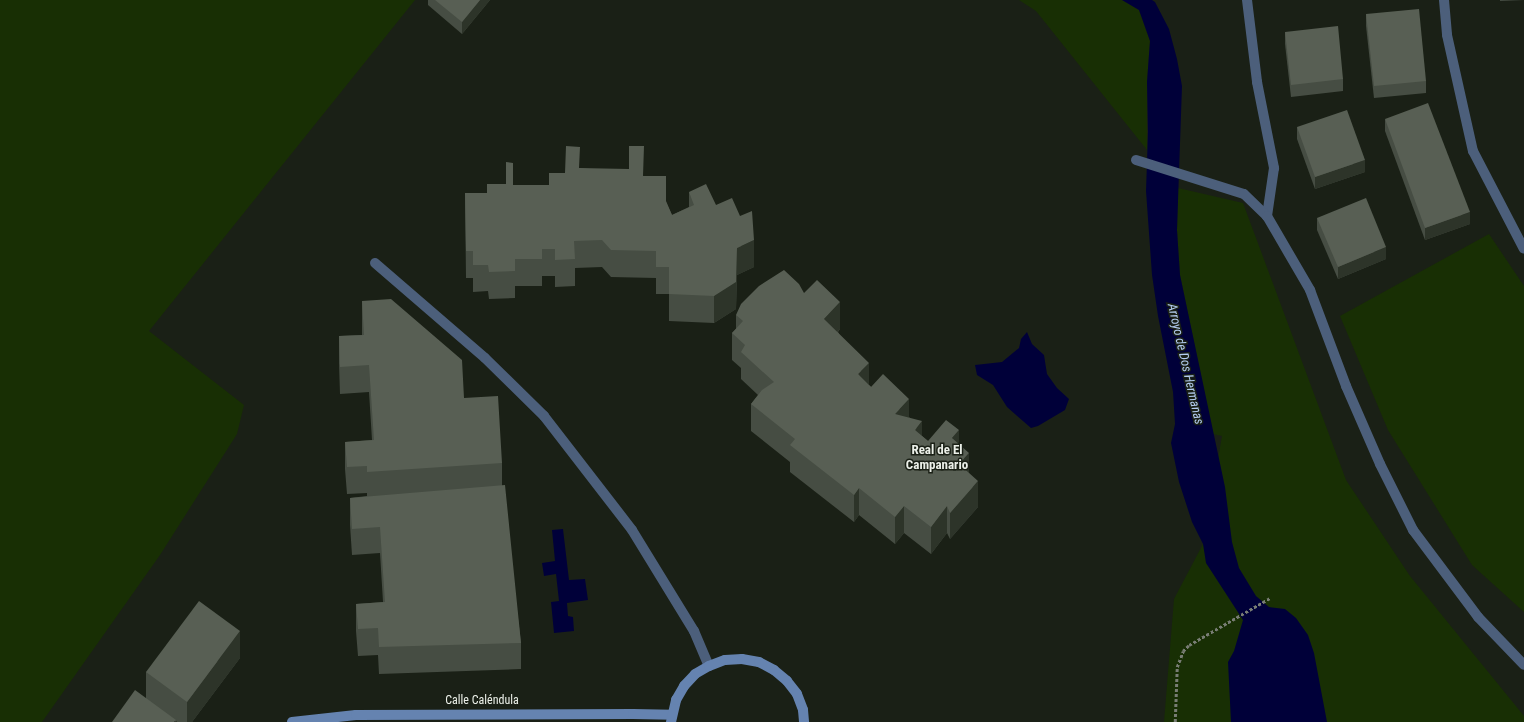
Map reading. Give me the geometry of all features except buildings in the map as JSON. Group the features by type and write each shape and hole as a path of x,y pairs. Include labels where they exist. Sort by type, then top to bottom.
{"street":[{"path":"1247,0 1257,82 1274,168 1267,216"},
{"path":"1444,0 1447,35 1473,151 1524,250"},
{"path":"1136,160 1244,194 1267,216 1310,290 1346,386 1380,464 1413,530 1478,617 1524,665"},
{"path":"375,263 485,358 544,416 632,530 694,631 709,666"},
{"path":"671,719 676,700 684,686 695,674 709,666 725,660 742,659 759,662 774,670 787,681 797,694 803,710 804,722"},
{"name":"Calle Caléndula","path":"292,722 356,715 633,714 671,719"}],"path":[{"path":"1175,722 1177,667 1183,651 1189,645 1270,598"}],"green space":[{"path":"0,0 415,0 149,331 244,405 237,434 160,555 42,722 0,722"},
{"path":"1019,0 1122,0 1139,10 1150,41 1147,82 1147,150 1036,11"},
{"path":"1178,188 1243,203 1346,480 1410,576 1524,716 1524,722 1164,722 1174,599 1203,544 1222,436 1213,434 1180,275 1177,230"},
{"path":"1489,234 1524,286 1524,612 1472,565 1388,430 1340,316"}],"water":[{"name":"Arroyo de Dos Hermanas","path":"1122,0 1152,0 1155,2 1169,29 1177,59 1182,86 1177,230 1180,275 1225,487 1232,542 1239,568 1256,596 1269,607 1285,609 1296,618 1308,635 1314,653 1327,722 1231,722 1228,662 1234,651 1243,620 1206,563 1203,544 1192,522 1179,482 1171,443 1175,424 1173,392 1158,316 1152,275 1146,191 1148,132 1147,82 1150,41 1139,10"},
{"path":"1027,332 1032,344 1044,355 1047,374 1057,388 1069,399 1065,410 1038,426 1031,428 1007,407 993,385 977,375 975,365 1002,362 1019,348 1021,339"},
{"path":"563,529 569,580 585,579 588,600 567,603 568,616 573,617 574,631 554,633 551,602 559,601 556,574 544,576 542,563 555,561 552,530"}],"district":[{"name":"Real de El Campanario","path":"937,458"}]}
